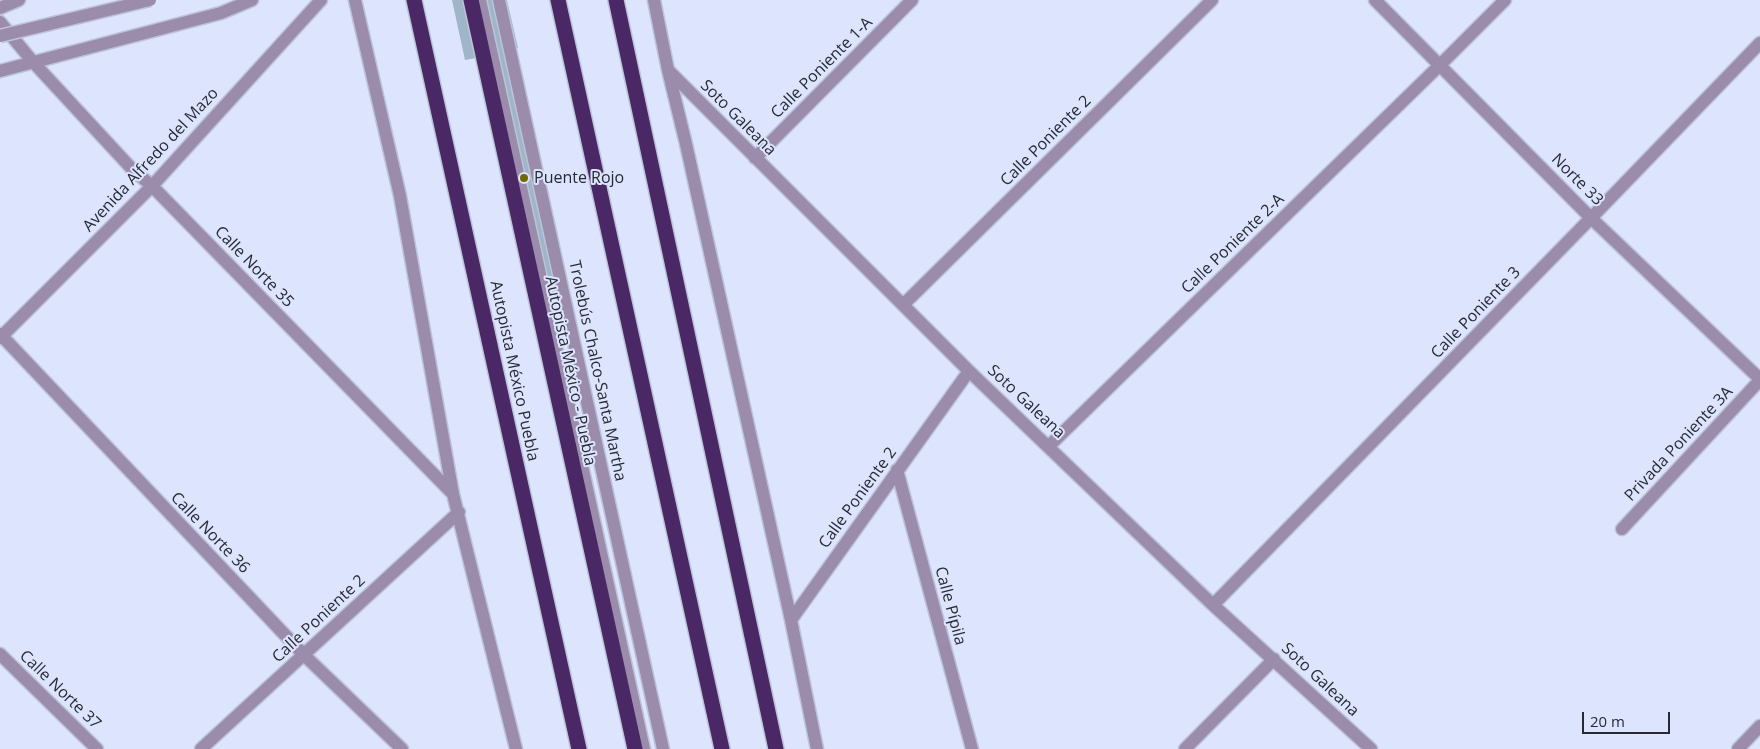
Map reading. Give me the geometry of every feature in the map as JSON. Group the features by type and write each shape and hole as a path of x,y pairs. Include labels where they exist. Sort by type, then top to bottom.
{"highway":[{"name":"Autopista México Puebla","path":"414,0 579,749"},
{"name":"Autopista México - Puebla","path":"471,0 635,749"},
{"path":"558,0 722,749"},
{"path":"616,0 776,749"}],"street":[{"path":"0,8 19,0"},
{"path":"0,36 150,0"},
{"path":"0,71 221,13 252,0"},
{"name":"Avenida Alfredo del Mazo","path":"0,336 152,186 321,0"},
{"path":"355,0 400,196 453,494 459,512 516,749"},
{"path":"480,0 644,749"},
{"name":"Trolebús Chalco-Santa Martha","path":"499,0 663,749"},
{"path":"654,0 791,620 817,749"},
{"name":"Calle Poniente 1-A","path":"755,158 912,0"},
{"name":"Calle Poniente 2","path":"903,305 1212,0"},
{"name":"Norte 33","path":"1376,0 1592,218 1760,380"},
{"name":"Calle Poniente 2-A","path":"1049,446 1440,65 1504,0"},
{"name":"Calle Norte 35","path":"0,22 33,62 132,169 152,186 453,494"},
{"name":"Calle Poniente 3","path":"1213,605 1592,218 1760,43"},
{"name":"Soto Galeana","path":"668,70 969,371 1213,605 1371,749"},
{"name":"Calle Norte 36","path":"0,336 304,655 402,749"},
{"name":"Calle Poniente 2","path":"791,620 969,371"},
{"name":"Privada Poniente 3A","path":"1622,530 1760,380"},
{"name":"Calle Pípila","path":"897,470 972,749"},
{"name":"Calle Poniente 2","path":"201,749 459,512"},
{"name":"Calle Norte 37","path":"0,654 97,749"},
{"path":"1185,749 1274,659"},
{"path":"1738,749 1760,726"}],"building":[{"name":"Puente Rojo","path":"452,0 507,0 518,48 514,49 570,296 536,304 476,58 465,60"}],"place":[{"name":"Puente Rojo","path":"524,178"}]}
